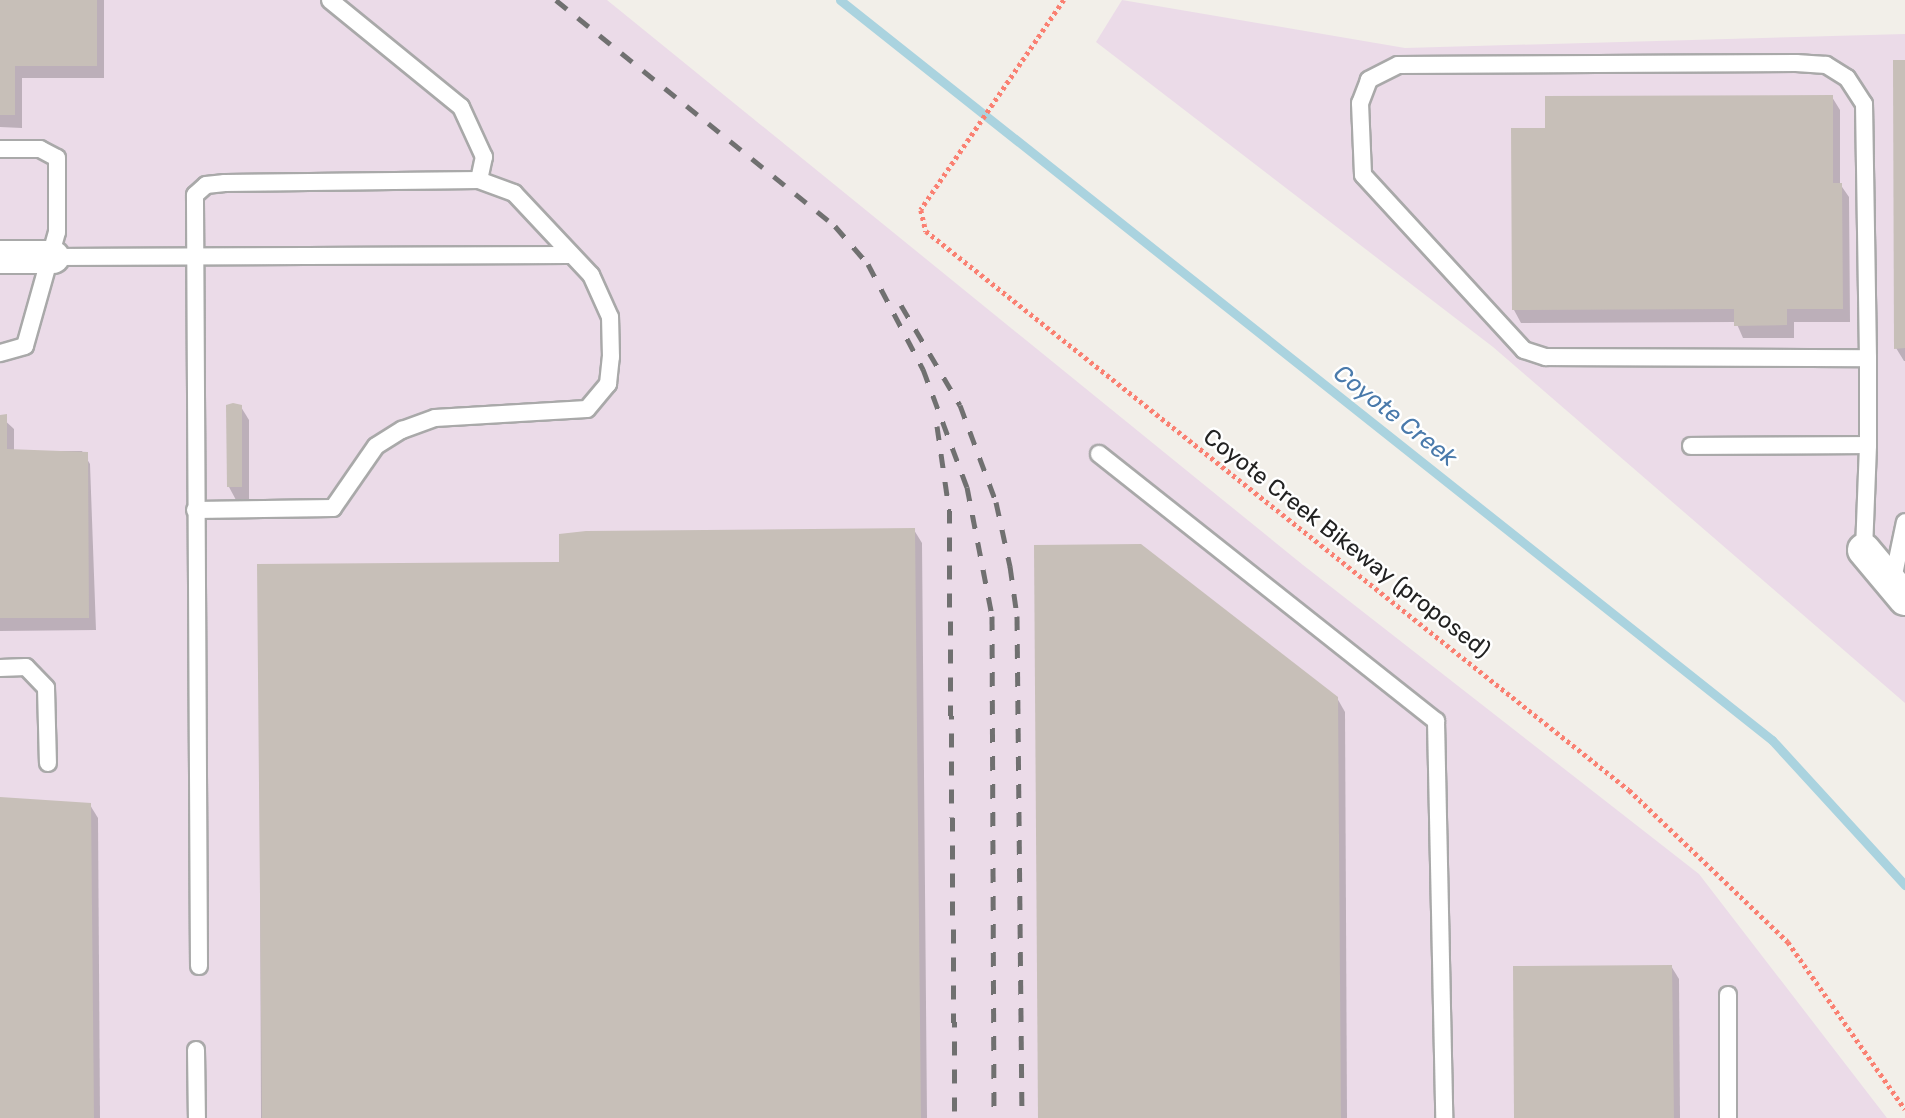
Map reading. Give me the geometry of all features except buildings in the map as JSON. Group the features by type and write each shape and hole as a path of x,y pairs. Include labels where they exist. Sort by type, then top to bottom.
{"street":[{"path":"0,257 53,257"},
{"path":"1864,550 1899,592"}],"lane":[{"path":"330,0 461,107 484,157 479,180"},
{"path":"1864,550 1868,358 1864,104 1838,70 1797,63 1398,65 1370,79 1360,103 1363,175 1524,350 1546,357 1868,358"},
{"path":"0,149 40,149 57,158 53,257 25,346 0,353"},
{"path":"195,510 333,508 376,446 402,430 435,418 587,409 608,384 610,317 591,275 514,193 479,180 206,185 195,195 195,510 200,966"},
{"path":"53,257 570,255"},
{"path":"1692,446 1868,445"},
{"path":"1099,454 1436,721 1444,1118"},
{"path":"1899,592 1905,522"},
{"path":"0,668 26,667 46,688 48,763"},
{"path":"1728,995 1728,1118"},
{"path":"196,1050 197,1118"}],"path":[{"name":"Coyote Creek Bikeway (proposed)","path":"1064,0 921,211 926,231 1629,790 1788,943 1905,1109"}],"shaded area":[{"path":"0,0 607,0 1303,565 1699,874 1887,1118 0,1118"},
{"path":"1122,0 1405,48 1905,34 1905,703 1493,347 1096,42"}],"waterway":[{"name":"Coyote Creek","path":"840,0 1772,740 1905,885"}],"railway":[{"path":"556,0 835,226 868,264 923,369 967,487 992,616 994,1118"},
{"path":"901,305 960,405 996,502 1010,566 1017,616 1022,1118"},
{"path":"937,426 949,509 955,1118"}]}
